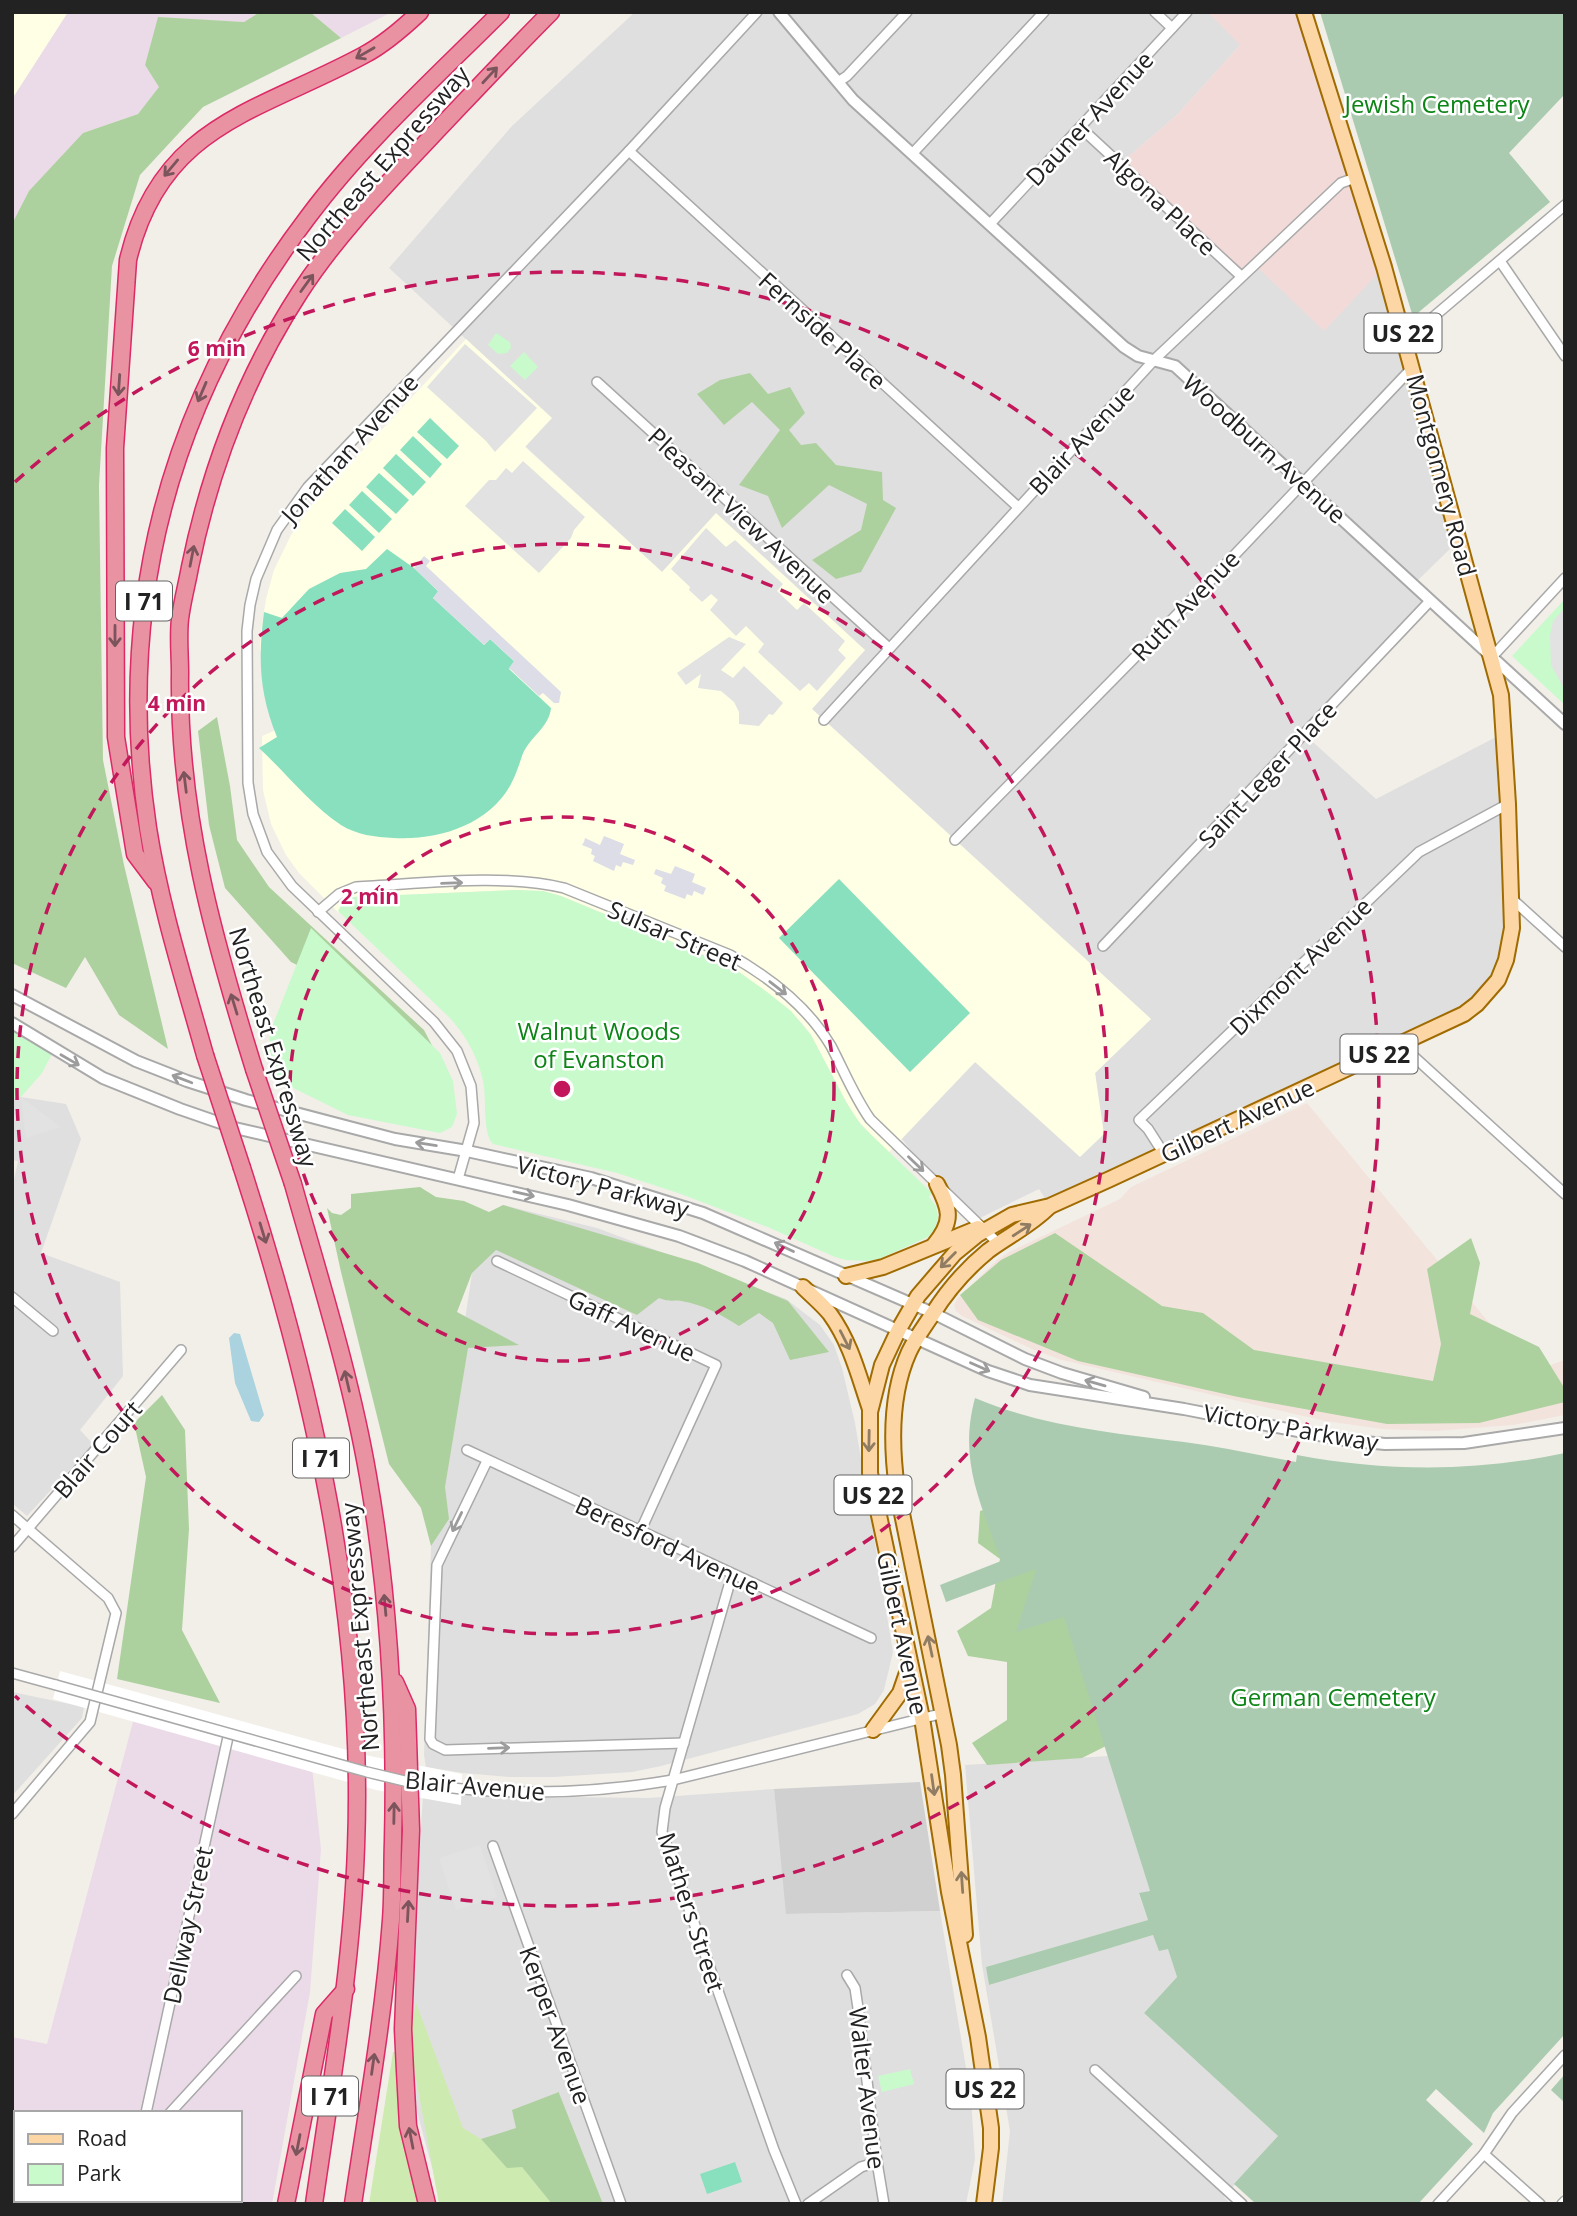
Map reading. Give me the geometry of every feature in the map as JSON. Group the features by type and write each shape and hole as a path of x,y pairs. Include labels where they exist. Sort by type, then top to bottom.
{"highway":[{"path":"159,885 135,855 124,797 116,724 115,448 128,260 132,240 153,193 173,165 200,141 250,108 365,55 419,12"},
{"name":"Northeast Expressway","path":"314,2204 346,1989 356,1834 357,1771 349,1640 332,1518 317,1440 282,1296 205,1055 159,885 143,786 139,656 146,589 162,507 187,428 205,384 232,331 308,216 359,155 500,12"},
{"name":"Northeast Expressway","path":"352,2204 386,1979 391,1917 394,1798 391,1673 380,1559 368,1475 336,1337 293,1184 228,985 201,883 186,785 179,700 180,619 196,540 219,457 270,340 302,289 348,229 391,179 551,12"},
{"path":"391,1673 407,1709 408,1722 411,1830 403,2029 408,2126 428,2204"},
{"path":"286,2204 324,2014 346,1989"}],"main road":[{"name":"Montgomery Road","path":"1304,12 1413,367 1492,657"},
{"name":"Gilbert Avenue","path":"846,1276 883,1267 1012,1215 1050,1206 1464,1014 1488,993 1498,980 1506,960 1512,928 1502,695 1492,657"},
{"path":"933,1246 945,1233 948,1215 947,1203 937,1184"},
{"name":"Gilbert Avenue","path":"967,1975 953,1775 944,1713 894,1464 897,1398 909,1353 955,1283 981,1258 1034,1222 1050,1206"},
{"name":"Gilbert Avenue","path":"983,1228 930,1279 912,1304 899,1329 882,1365 870,1412 869,1454 871,1484 922,1718 948,1892 967,1975 991,2128 984,2204"},
{"path":"803,1287 828,1312 844,1338 870,1412"},
{"path":"873,1730 900,1693 911,1663"}],"street":[{"name":"Jonathan Avenue","path":"458,1179 474,1123 474,1102 466,1070 457,1051 434,1022 292,886 267,852 256,824 249,793 247,631 250,605 265,554 277,530 308,487 629,151 757,12"},
{"name":"Woodburn Avenue","path":"779,12 853,100 1124,348 1138,356 1175,366 1565,724"},
{"path":"838,82 847,76 908,12"},
{"path":"913,153 1044,12"},
{"path":"1155,12 1172,28"},
{"name":"Dauner Avenue","path":"990,225 1187,12"},
{"name":"Algona Place","path":"1081,128 1241,276"},
{"name":"Fernside Place","path":"629,151 1018,508"},
{"name":"Blair Avenue","path":"824,720 1155,359 1340,183 1355,178"},
{"path":"1404,338 1418,330 1565,205"},
{"path":"1500,261 1565,356"},
{"name":"Ruth Avenue","path":"955,840 1413,367"},
{"name":"Pleasant View Avenue","path":"597,382 889,648"},
{"path":"1492,657 1565,578"},
{"name":"Saint Leger Place","path":"1103,946 1430,601"},
{"name":"Dixmont Avenue","path":"1164,1154 1139,1120 1419,852 1508,804"},
{"name":"Sulsar Street","path":"318,912 339,894 356,887 502,881 544,883 564,888 730,955 750,966 807,1013 832,1048 857,1101 870,1119 999,1244"},
{"path":"1512,899 1565,947"},
{"name":"Victory Parkway","path":"12,995 136,1061 187,1081 314,1119 396,1139 467,1151 591,1178 665,1200 749,1232 933,1313 1025,1359 1062,1373 1184,1409"},
{"name":"Victory Parkway","path":"12,1023 103,1078 180,1109 261,1135 580,1208 679,1236 745,1261 988,1371 1030,1385 1385,1444 1464,1443 1565,1428"},
{"path":"1400,1044 1565,1194"},
{"name":"Gaff Avenue","path":"497,1261 716,1365 640,1532"},
{"path":"12,1297 52,1331"},
{"name":"Blair Court","path":"12,1547 181,1350"},
{"name":"Beresford Avenue","path":"467,1450 871,1638"},
{"path":"487,1461 437,1565 430,1739 433,1744 444,1750 684,1743"},
{"path":"12,1515 108,1598 116,1613 90,1722 12,1814"},
{"name":"Mathers Street","path":"732,1575 673,1780 662,1832 796,2204"},
{"name":"Blair Avenue","path":"12,1673 417,1784 541,1793 593,1791 673,1780 944,1713"},
{"name":"Dellway Street","path":"146,2111 228,1737"},
{"name":"Kerper Avenue","path":"494,1846 621,2204"},
{"name":"Walter Avenue","path":"847,1975 855,1988 859,2008 884,2204"},
{"path":"172,2111 296,1976"},
{"path":"1438,2204 1484,2154 1512,2113 1565,2055"},
{"path":"1095,2070 1242,2204"},
{"path":"1484,2154 1540,2204"},
{"path":"808,2204 861,2167 877,2162"}],"shaded area":[{"path":"12,12 68,12 12,99"},
{"path":"68,12 260,12 244,22 158,18 145,65 160,87 138,114 83,133 12,224 12,99"},
{"path":"310,12 392,12 341,38"},
{"path":"635,12 1208,12 1241,44 1177,115 1120,164 1254,264 1384,267 1459,540 1413,585 1430,601 1304,734 1376,799 1504,733 1506,960 1477,1004 1050,1206 1039,1189 976,1220 937,1184 902,1139 975,1062 1103,1134 1095,1073 1151,1019 811,708 865,650 662,572 525,446 551,418 389,268 512,126"},
{"path":"1208,12 1304,12 1384,267 1324,331 1254,264 1241,276 1120,164 1177,115 1240,45"},
{"path":"466,339 552,418 525,447 662,572 716,513 865,650 812,709 1151,1019 1095,1073 1104,1134 1080,1157 975,1062 888,1153 854,1116 802,1023 767,992 712,958 561,896 543,891 515,890 352,897 341,904 339,913 299,873 286,855 271,824 263,790 262,736 276,730 260,648 266,599 274,570 291,535 309,508"},
{"path":"465,344 537,408 495,452 427,387"},
{"path":"523,461 585,517 571,538 539,573 465,506 489,480 496,480 506,468 512,473"},
{"path":"706,528 726,547 735,540 783,584 777,591 797,610 804,603 845,641 838,650 846,658 817,691 809,683 800,691 758,652 764,644 746,626 736,636 710,610 718,600 711,594 702,602 671,569"},
{"path":"424,556 430,561 426,566 561,692 559,703 554,703 543,693 539,696 509,668 514,661 490,639 484,645 433,598 438,591 414,568"},
{"path":"1565,608 1565,690 1551,665 1550,636 1553,621"},
{"path":"729,637 746,644 721,670 733,678 744,666 783,703 759,726 739,724 739,712 734,702 721,691 698,688 701,674 686,685 677,673"},
{"path":"604,836 624,844 620,854 635,860 633,865 623,862 621,867 616,865 614,871 593,861 595,856 591,854 592,849 582,845 585,838 600,845"},
{"path":"675,866 695,874 692,882 706,888 703,895 694,891 692,896 687,894 685,899 664,891 666,886 661,883 663,878 654,874 655,871 656,869 671,874"},
{"path":"21,1097 61,1127 26,1138"},
{"path":"12,1098 66,1104 81,1139 41,1253 120,1282 123,1376 80,1430 93,1444 27,1516 12,1503 12,1189 18,1161 12,1160"},
{"path":"1307,1103 1530,1372 1565,1360 1565,1415 1513,1425 1435,1431 1382,1429 1325,1421 1062,1360 1034,1350 956,1311 954,1306 957,1299 997,1260 1009,1252 1120,1199 1131,1187"},
{"path":"503,1205 597,1228 786,1299 820,1325 834,1345 855,1423 893,1652 884,1690 875,1704 858,1714 632,1772 509,1777 426,1767 424,1755 431,1546 472,1273"},
{"path":"12,1692 84,1707 82,1718 12,1796"},
{"path":"134,1718 312,1767 321,1849 310,1992 272,2204 12,2204 12,2037 47,2044"},
{"path":"1108,1756 1150,1891 1139,1894 1148,1920 987,1967 989,1985 1153,1935 1168,1948 1177,1977 1144,2013 1278,2136 1224,2197 1231,2204 1002,2204 1010,2131 982,1965 965,1765"},
{"path":"920,1782 940,1911 786,1914 774,1789"},
{"path":"774,1789 787,1914 940,1911 971,2098 975,2159 966,2204 442,2204 414,2101 411,1988 423,1795 648,1798"},
{"path":"480,1845 497,1897 456,1910 439,1858"}],"green space":[{"path":"260,12 310,12 341,38 203,107 140,175 112,266 99,485 103,760 124,865 168,1049 119,1015 85,957 66,988 12,963 12,224 29,191 83,133 138,114 159,87 145,65 158,17 244,22"},
{"name":"Jewish Cemetery","path":"1320,12 1565,12 1565,94 1509,153 1550,202 1413,317"},
{"path":"496,333 510,342 511,348 507,353 498,354 488,345"},
{"path":"524,352 538,367 525,380 510,366"},
{"path":"750,373 768,394 790,387 805,413 789,430 801,445 816,443 836,465 882,472 883,500 896,508 861,572 836,579 812,560 861,530 867,504 829,485 782,528 768,496 739,485 780,430 752,402 724,425 697,394 720,380"},
{"path":"430,418 459,446 447,459 417,432"},
{"path":"413,436 442,464 430,478 400,450"},
{"path":"396,454 426,482 413,496 383,468"},
{"path":"379,473 409,500 396,514 366,487"},
{"path":"362,491 392,519 379,533 349,505"},
{"path":"345,509 375,537 362,551 332,523"},
{"path":"387,549 414,568 439,592 433,598 484,645 490,639 515,662 509,669 551,708 547,721 525,749 503,797 477,819 461,827 427,837 380,837 341,825 259,748 277,737 263,690 261,645 264,612 282,618 309,589 340,573 366,569"},
{"path":"1565,599 1565,705 1512,656"},
{"path":"217,717 237,840 269,887 424,1030 448,1076 311,972 291,962 225,888 209,825 198,731"},
{"path":"839,879 970,1013 910,1072 779,938"},
{"name":"Walnut Woods of Evanston","path":"543,891 561,896 732,967 791,1011 811,1035 861,1125 932,1193 929,1197 936,1206 938,1218 934,1230 928,1237 879,1259 846,1260 681,1194 617,1173 493,1144 487,1132 481,1072 471,1047 450,1018 338,911 343,902 352,897"},
{"name":"Walnut Woods of Evanston","path":"311,928 440,1053 453,1081 457,1114 452,1127 440,1133 348,1115 273,1078 270,1032"},
{"path":"12,1024 54,1050 42,1073 21,1097 12,1098"},
{"path":"420,1187 436,1197 464,1201 489,1212 503,1205 698,1263 788,1301 829,1352 790,1360 773,1323 759,1313 739,1326 697,1305 659,1298 637,1315 496,1250 472,1273 457,1312 519,1345 468,1348 445,1487 449,1519 431,1546 421,1508 389,1464 327,1208 332,1213 341,1215 351,1208 351,1194"},
{"path":"1055,1233 1162,1306 1203,1313 1254,1350 1433,1381 1441,1344 1427,1269 1471,1238 1480,1263 1470,1314 1539,1347 1565,1389 1565,1402 1479,1423 1387,1424 1238,1397 1078,1361 978,1320 960,1295 1001,1260"},
{"path":"162,1395 185,1430 189,1529 182,1630 220,1703 117,1679 146,1477 134,1423"},
{"name":"German Cemetery","path":"975,1398 1051,1422 1296,1462 1297,1455 1364,1465 1431,1468 1498,1464 1565,1453 1565,2034 1493,2113 1484,2133 1436,2089 1426,2100 1473,2144 1418,2204 1256,2204 1234,2184 1278,2136 1144,2013 1177,1977 1168,1949 1159,1951 1153,1935 989,1985 986,1967 1148,1920 1139,1893 1150,1891 1064,1617 1016,1632 1036,1569 946,1602 940,1585 1001,1561 980,1501 970,1462 970,1421"},
{"path":"1021,1497 1114,1742 1082,1758 987,1765 972,1743 1007,1720 1007,1662 968,1656 957,1631 991,1608 1000,1559 978,1543 980,1511"},
{"path":"416,2003 463,2128 481,2139 507,2167 522,2167 552,2204 439,2204 409,2040"},
{"path":"393,2052 397,2052 418,2204 369,2204"},
{"path":"910,2069 914,2084 882,2092 878,2076"},
{"path":"1565,2074 1565,2103 1551,2090"},
{"path":"559,2092 603,2204 552,2204 522,2167 507,2168 481,2139 516,2128 512,2110"},
{"path":"735,2162 742,2182 707,2194 700,2174"}],"water":[{"path":"234,1333 240,1334 264,1415 259,1422 251,1421 235,1383 229,1338"}],"pier":[{"path":"60,1671 365,1755 462,1774 461,1805 376,1790 53,1699"}]}
